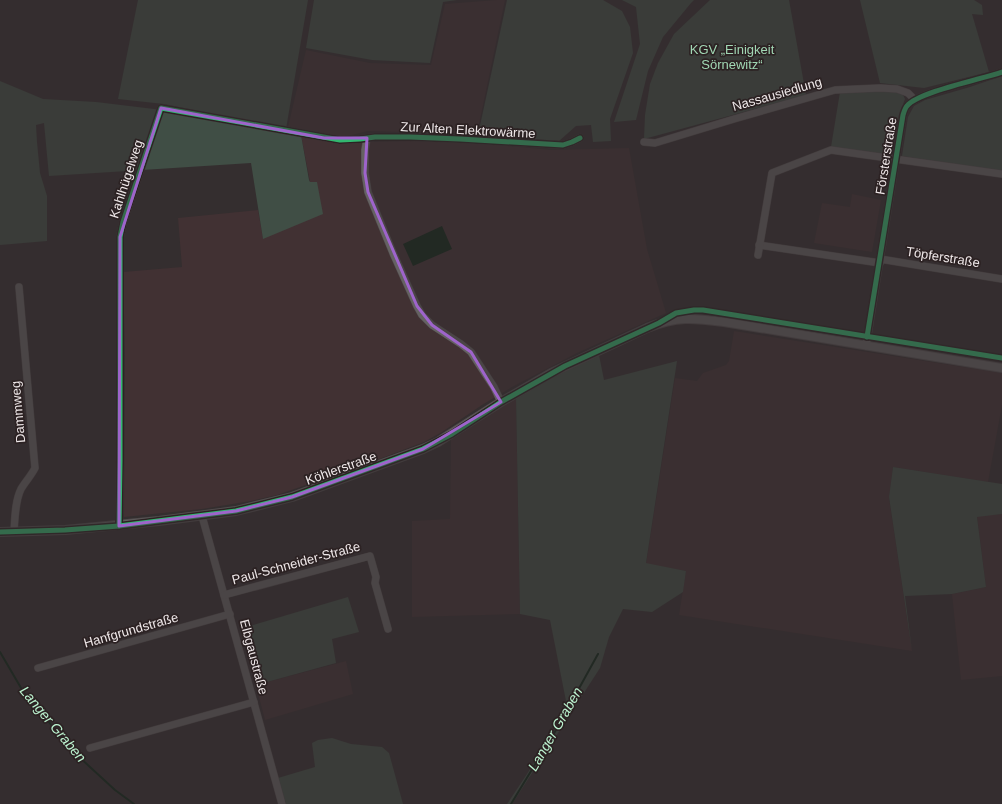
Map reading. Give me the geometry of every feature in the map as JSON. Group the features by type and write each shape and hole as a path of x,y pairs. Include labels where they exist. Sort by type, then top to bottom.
{"street":[{"path":"915,100 932,93 1002,72"},
{"name":"Nassausiedlung","path":"644,142 656,143 835,90 880,88 897,89 908,93 915,100"},
{"name":"Försterstraße","path":"866,346 904,115 906,107 915,100"},
{"name":"Kahlhügelweg","path":"118,526 120,466 120,237 123,222 161,108 324,138 340,140 354,139"},
{"name":"Zur Alten Elektrowärme","path":"354,139 375,136 453,138 563,145 580,138"},
{"path":"367,138 365,150 365,173 368,192 417,306 422,315 432,326 471,352 491,382 501,402"},
{"name":"Försterstraße","path":"758,255 772,173 831,150 896,158"},
{"path":"896,158 1002,174"},
{"path":"759,245 880,261"},
{"name":"Töpferstraße","path":"880,261 1002,279"},
{"name":"Dammweg","path":"14,531 16,506 20,490 31,476 35,468 19,287"},
{"name":"Köhlerstraße","path":"0,532 65,530 118,526 236,511 279,501 423,449 452,434 501,402 551,373 647,328 659,323 677,319 694,318 1002,368"},
{"name":"Elbgaustraße","path":"202,516 282,804"},
{"name":"Paul-Schneider-Straße","path":"224,595 370,556 376,577 375,583 388,629"},
{"name":"Hanfgrundstraße","path":"38,668 230,614"},
{"path":"90,748 254,702"}],"highlighted area":[{"path":"161,108 324,138 367,138 365,173 368,192 417,306 432,325 471,352 501,402 423,449 292,497 236,511 119,526 120,237"}],"shaded area":[{"path":"505,0 477,134 368,131 344,137 324,135 288,127 306,50 370,63 431,65 445,4"},
{"path":"301,135 361,142 418,141 475,143 552,150 629,148 647,249 666,313 577,353 512,387 424,442 361,466 277,495 251,501 202,509 124,517 125,354 123,272 182,267 178,218 258,210 263,238 310,182"},
{"path":"852,194 881,200 872,252 814,243 822,203 850,207"},
{"path":"442,226 452,249 413,266 403,244"},
{"path":"734,331 1002,373 1002,405 988,482 893,467 889,498 912,651 679,615 686,571 646,564 675,378 697,381 703,373 726,365 729,361"},
{"path":"516,398 520,614 412,617 412,521 450,519 451,439"},
{"path":"1002,514 1002,676 961,680 952,594 986,587 977,516"},
{"path":"346,661 353,694 265,720 256,685"}],"green space":[{"path":"138,0 308,0 286,129 164,104 118,99"},
{"path":"314,0 457,0 443,2 430,63 372,60 306,48"},
{"path":"507,0 603,0 622,11 630,27 633,53 610,119 611,141 593,142 591,125 576,126 559,141 478,135"},
{"path":"622,0 694,0 663,37 648,71 636,120 614,122 640,44 636,7"},
{"name":"KGV „Einigkeit Sörnewitz“","path":"710,0 789,0 806,95 644,139 645,115 650,84 658,63 674,34"},
{"path":"860,0 974,0 982,5 983,15 972,14 989,72 924,88 880,83"},
{"path":"1002,76 1002,172 902,156 908,117 914,106 925,100"},
{"path":"0,81 43,99 96,102 154,109 301,135 309,180 310,182 317,182 323,214 263,239 251,163 49,176 44,123 36,125 40,173 47,196 47,241 0,245"},
{"path":"885,90 899,92 905,99 899,115 891,153 871,153 831,147 840,92"},
{"path":"599,355 604,380 677,361 646,563 686,571 683,592 652,612 623,609 609,637 600,668 512,804 507,804 554,730 566,701 550,620 520,614 516,398 577,364"},
{"path":"893,467 1002,484 1002,514 977,517 986,587 952,594 905,596 912,651 889,497"},
{"path":"348,597 359,632 332,639 336,663 256,685 240,629"},
{"path":"332,738 351,744 382,747 389,753 403,804 286,804 278,778 315,767 312,743 318,740"}],"waterway":[{"name":"Langer Graben","path":"0,652 24,693 78,756 115,790 134,804"},
{"name":"Langer Graben","path":"511,804 556,730 598,654"}],"cycle path":[{"path":"867,337 903,115 907,106 913,101 937,91 1002,72"},
{"path":"119,526 120,237 123,222 161,108 340,140 375,137 410,137 563,145 580,138"},
{"path":"0,532 65,530 119,526 236,511 292,497 423,449 452,434 501,402 565,366 659,323 676,313 703,310 1002,358"}]}
